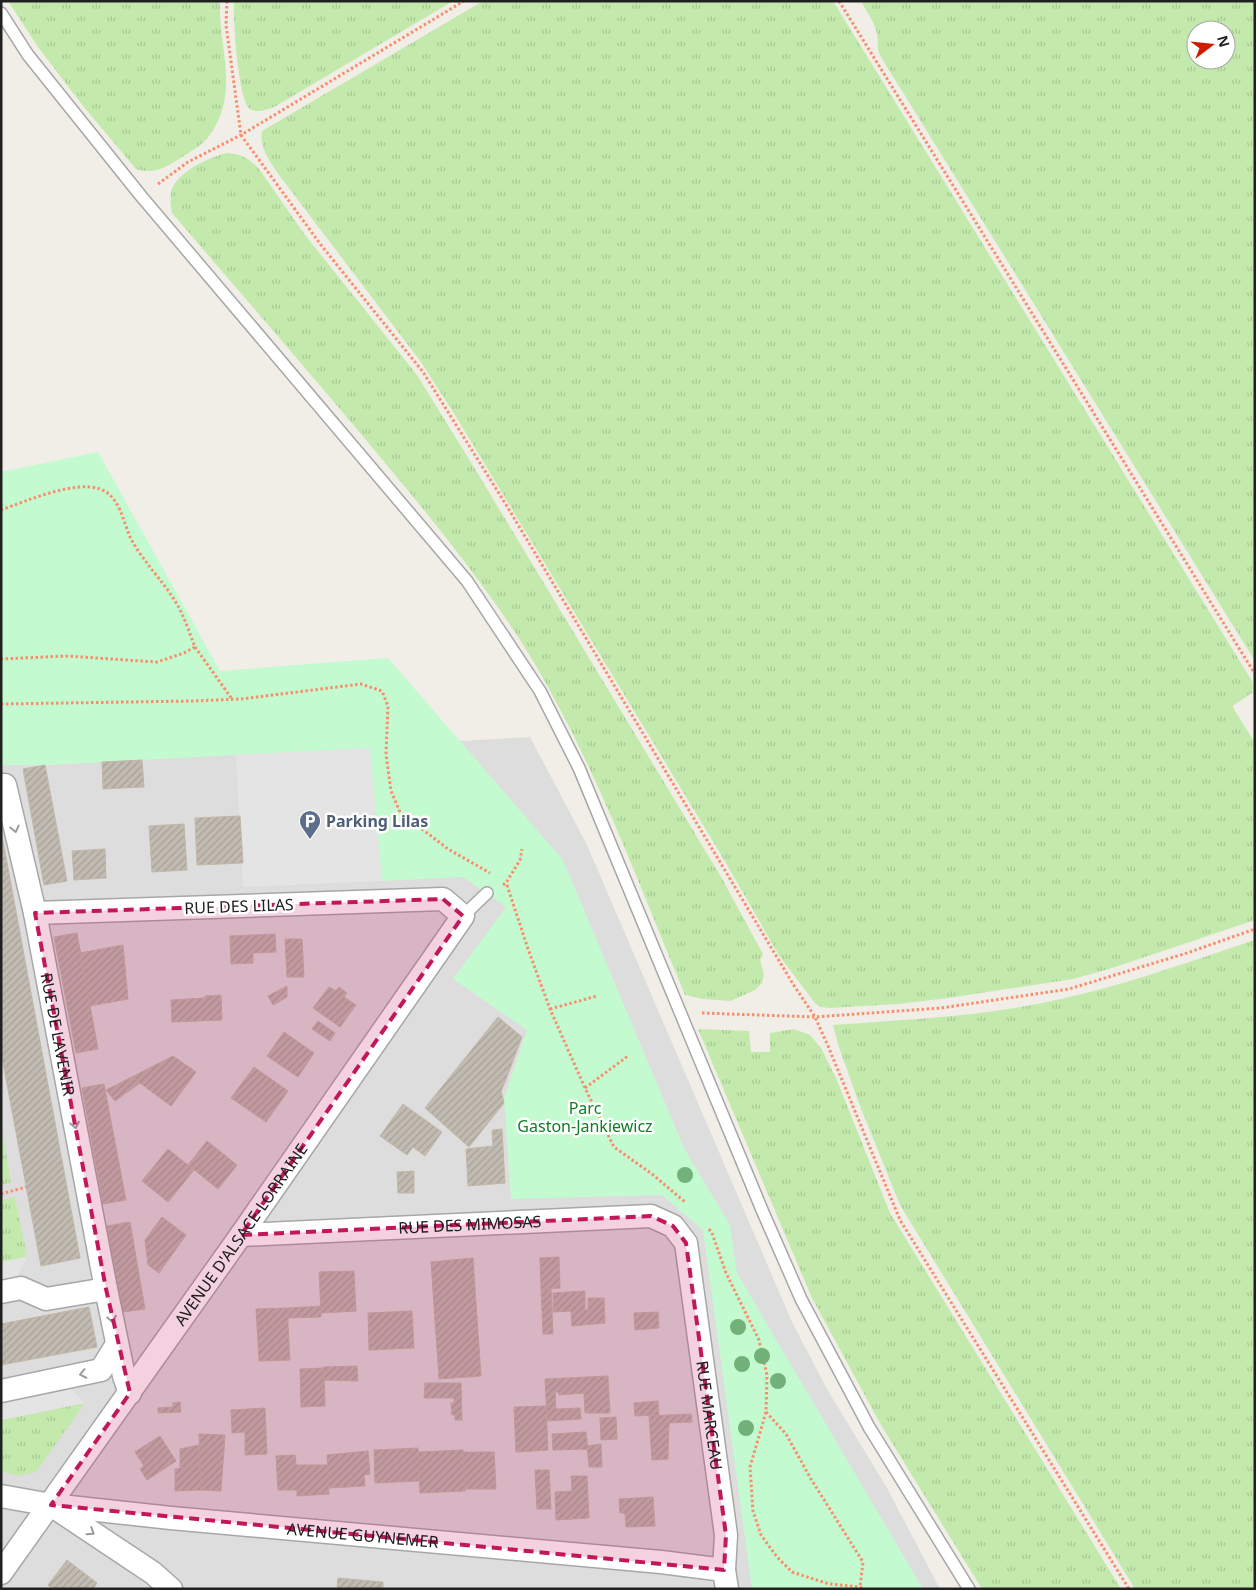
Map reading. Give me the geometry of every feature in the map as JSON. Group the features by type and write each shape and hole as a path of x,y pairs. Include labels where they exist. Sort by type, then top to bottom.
{"street":[{"name":"RUE DE L'AVENIR","path":"1,785 5,785 35,913 106,1289 124,1376 130,1393"},
{"name":"RUE DES LILAS","path":"35,913 443,899 463,916"},
{"name":"AVENUE D'ALSACE-LORRAINE","path":"1,1573 242,1235 463,916"},
{"name":"RUE DES MIMOSAS","path":"242,1235 651,1216 673,1226 686,1243"},
{"name":"RUE MARCEAU","path":"686,1243 726,1534 725,1579"},
{"path":"1,1292 21,1288 46,1298 106,1289"},
{"path":"1,1391 101,1370 117,1344"},
{"name":"AVENUE GUYNEMER","path":"1,1496 51,1505 170,1518 661,1562 725,1579"},
{"path":"51,1505 153,1573 171,1589"}],"lane":[{"path":"1,13 28,55 141,196 467,581 540,691 579,768 762,1210 801,1299 869,1427 969,1589"},
{"path":"463,916 487,893"}],"path":[{"path":"227,1 226,25 241,135 321,245 423,372 505,503 788,976 815,1017 900,1220 1129,1589"},
{"path":"141,196 188,162 241,135 464,1"},
{"path":"839,1 1255,674"},
{"path":"1,510 63,490 84,487 103,490 115,499 132,540 176,603 195,647 232,699"},
{"path":"1,659 66,656 157,662 184,653 195,647"},
{"path":"1,704 241,699 361,684 382,691 388,706 386,754 391,791 400,812 448,848 506,882 550,1009 614,1147 652,1174 688,1206"},
{"path":"487,893 506,882 520,860 522,849"},
{"path":"680,1013 815,1017 941,1008 1069,989 1187,954 1255,929"},
{"path":"550,1009 597,996"},
{"path":"585,1088 628,1056"},
{"path":"1,1194 26,1187"},
{"path":"706,1226 712,1233 726,1273 760,1340 766,1374 766,1412 750,1467 754,1511 760,1536 792,1572 829,1586 862,1588 863,1562 811,1479 786,1434 766,1412"}],"highlighted area":[{"path":"443,899 463,916 241,1235 651,1216 673,1226 686,1243 726,1535 724,1570 51,1505 130,1393 106,1289 35,913"}],"shaded area":[{"path":"530,737 587,845 792,1322 827,1389 887,1488 940,1589 1,1589 1,765 45,765"},
{"name":"Parking Lilas","path":"370,748 382,881 243,887 236,755"},
{"path":"27,1257 15,1281 1,1283 1,1262"},
{"path":"67,1385 85,1403 1,1420 1,1397"}],"green space":[{"path":"8,1 220,1 226,87 219,120 204,142 176,161 155,170 143,171 136,169 83,106 38,47"},
{"path":"234,1 453,1 276,106 256,111 250,109 246,102 239,75 235,40"},
{"path":"483,1 833,1 1252,681 1252,693 1232,706 1255,743 1255,920 1109,969 1073,979 898,1004 829,1008 821,1007 815,1003 780,957 723,858 421,362 279,175 262,143 262,131"},
{"path":"861,1 1255,1 1255,661 881,57 878,37"},
{"path":"227,153 245,158 259,169 305,235 417,375 720,875 763,954 760,960 764,974 762,983 755,990 730,1001 703,999 685,995 630,860 591,771 547,684 522,643 472,572 418,503 172,213 171,193 178,179 202,162"},
{"name":"Parc Gaston-Jankiewicz","path":"98,452 220,671 388,658 563,860 684,1148 730,1225 737,1273 923,1589 752,1589 703,1230 662,1195 511,1199 504,1098 527,1030 453,979 506,907 463,877 382,881 369,748 45,765 1,765 1,472"},
{"path":"1255,940 1255,1589 1135,1589 900,1205 858,1101 833,1025 961,1015 1037,1004 1120,984"},
{"path":"698,1029 749,1031 751,1052 770,1052 770,1033 794,1029 810,1035 821,1048 836,1078 890,1213 1121,1589 982,1589 881,1425 812,1298"},
{"path":"1,1124 11,1182 1,1185"},
{"path":"15,1197 27,1257 1,1262 1,1200"},
{"path":"85,1403 36,1472 18,1476 1,1471 1,1420"}],"building":[{"path":"142,760 144,787 103,789 102,762"},
{"path":"45,765 67,881 44,885 23,769"},
{"path":"240,816 243,863 197,865 195,818"},
{"path":"184,824 187,870 152,872 149,826"},
{"path":"1,830 80,1258 41,1266 1,1052"},
{"path":"105,849 106,878 74,880 72,851"},
{"path":"77,933 98,1049 76,1053 54,937"},
{"path":"275,934 276,952 253,953 253,963 231,964 230,936"},
{"path":"285,939 302,939 304,977 287,977"},
{"path":"123,945 128,999 90,1006 80,953"},
{"path":"287,986 287,997 273,1005 268,996"},
{"path":"329,987 336,991 339,987 347,993 344,997 356,1005 340,1027 313,1008"},
{"path":"221,995 222,1020 172,1022 171,1000"},
{"path":"498,1017 522,1037 505,1082 496,1075 480,1094 492,1104 501,1091 504,1103 469,1147 425,1108"},
{"path":"318,1021 335,1033 330,1041 312,1029"},
{"path":"284,1032 314,1053 298,1077 267,1056"},
{"path":"173,1056 196,1072 171,1106 132,1077"},
{"path":"254,1067 288,1091 266,1122 231,1098"},
{"path":"496,1075 505,1082 492,1104 480,1094"},
{"path":"132,1077 140,1083 115,1101 106,1090"},
{"path":"104,1084 126,1200 103,1204 82,1088"},
{"path":"403,1104 442,1132 425,1156 413,1147 407,1155 380,1136"},
{"path":"502,1129 505,1183 468,1186 466,1149 493,1146 492,1130"},
{"path":"207,1141 217,1149 197,1172 188,1165"},
{"path":"168,1149 194,1170 168,1202 142,1181"},
{"path":"217,1149 237,1165 218,1189 197,1172"},
{"path":"414,1171 414,1193 398,1193 397,1172"},
{"path":"162,1217 186,1235 159,1273 148,1265 145,1240"},
{"path":"130,1222 145,1309 123,1312 107,1226"},
{"path":"559,1257 560,1288 541,1289 540,1258"},
{"path":"473,1258 481,1376 439,1379 431,1262"},
{"path":"354,1271 356,1311 321,1313 319,1272"},
{"path":"541,1289 551,1289 553,1334 543,1334"},
{"path":"585,1291 585,1310 588,1310 588,1298 604,1298 605,1323 572,1326 571,1311 553,1312 553,1293"},
{"path":"321,1306 321,1317 288,1318 288,1308"},
{"path":"89,1307 97,1347 1,1365 1,1324"},
{"path":"288,1308 288,1324 257,1326 256,1309"},
{"path":"412,1311 414,1348 369,1350 368,1313"},
{"path":"658,1312 659,1328 635,1330 634,1313"},
{"path":"288,1324 290,1360 259,1361 257,1326"},
{"path":"357,1366 358,1381 324,1380 323,1367"},
{"path":"324,1368 325,1406 301,1407 300,1369"},
{"path":"608,1376 610,1413 585,1413 584,1393 559,1395 558,1392 555,1392 556,1409 580,1408 581,1419 547,1421 545,1379"},
{"path":"425,1383 461,1383 462,1420 455,1420 455,1415 452,1415 451,1403 454,1403 454,1398 424,1398"},
{"path":"658,1401 659,1415 635,1416 634,1403"},
{"path":"180,1402 181,1412 158,1413 158,1408 173,1407 173,1403"},
{"path":"546,1406 548,1450 516,1452 514,1407"},
{"path":"265,1408 267,1454 245,1455 245,1432 232,1433 231,1410"},
{"path":"691,1414 692,1422 669,1423 668,1459 652,1460 649,1416"},
{"path":"616,1417 617,1439 601,1440 600,1418"},
{"path":"586,1432 588,1449 553,1450 552,1434"},
{"path":"199,1434 225,1435 221,1491 201,1490"},
{"path":"160,1436 176,1461 147,1480 140,1469 144,1466 135,1452"},
{"path":"601,1444 602,1467 589,1467 587,1446"},
{"path":"199,1445 200,1466 180,1468 180,1449"},
{"path":"418,1448 419,1481 375,1483 374,1450"},
{"path":"463,1450 465,1491 420,1493 418,1452"},
{"path":"368,1451 370,1474 364,1475 365,1486 329,1488 327,1455"},
{"path":"463,1452 494,1452 496,1489 465,1489"},
{"path":"295,1455 296,1465 328,1465 329,1494 297,1496 297,1490 278,1490 276,1456"},
{"path":"200,1466 201,1490 175,1491 175,1469"},
{"path":"535,1470 549,1470 551,1509 537,1509"},
{"path":"571,1476 587,1476 589,1518 556,1520 555,1492 572,1491"},
{"path":"653,1497 655,1526 626,1527 625,1513 620,1513 619,1499"},
{"path":"67,1560 97,1583 93,1589 52,1589 48,1585"},
{"path":"338,1578 383,1582 383,1589 337,1589"}],"place":[{"name":"Parking Lilas","path":"310,840"}]}
